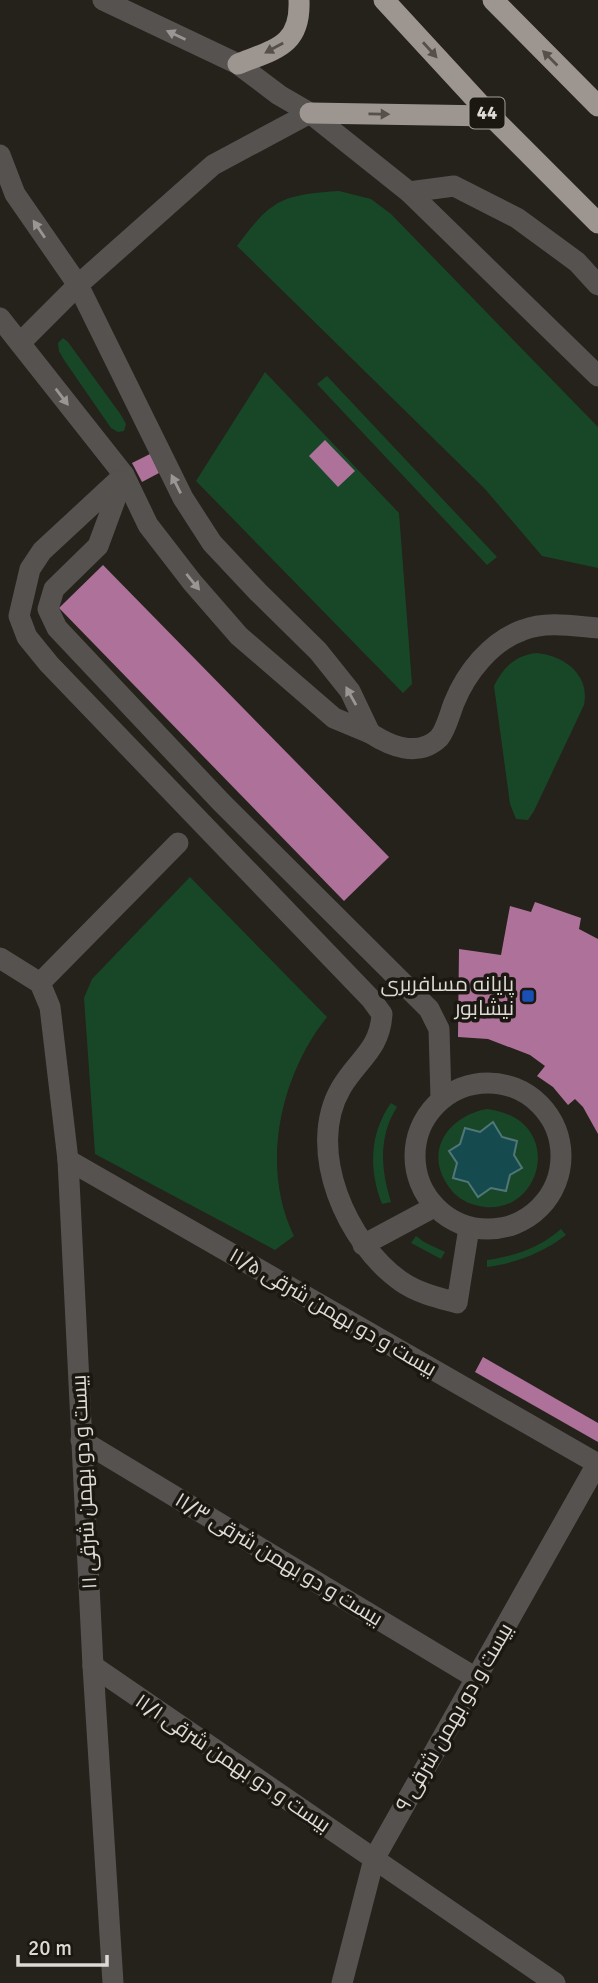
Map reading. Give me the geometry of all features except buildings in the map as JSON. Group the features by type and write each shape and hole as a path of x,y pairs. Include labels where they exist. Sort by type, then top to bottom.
{"highway":[{"path":"238,64 271,51 291,37 300,21 299,0"},
{"name":"44","path":"384,0 491,116 598,223"},
{"path":"494,0 598,106"},
{"path":"310,113 491,116"}],"street":[{"path":"103,0 238,64 279,96 310,113 409,192 598,376"},
{"path":"20,343 78,285 213,165 310,113"},
{"path":"0,155 15,194 78,285 183,498 212,543 318,651 350,691 370,733"},
{"path":"409,192 454,186 517,218 577,262 598,285"},
{"path":"0,318 124,475 148,525 192,582 239,636 334,718 370,733 390,746 421,749 440,737 473,668 492,648 523,630 557,625 598,628"},
{"path":"124,475 98,546 54,589 48,609 57,628 221,802 429,1009 439,1029 441,1099"},
{"path":"124,475 42,551 30,569 19,616 27,637 48,664 371,999 382,1014 381,1031 341,1088 330,1118 329,1130 330,1170 350,1224 363,1245 402,1282 426,1294 457,1303 469,1228"},
{"path":"0,958 40,983 178,843"},
{"name":"بیست و دو بهمن شرقی ۱۱","path":"40,983 50,1007 68,1160 93,1666 113,1983"},
{"path":"484,1083 507,1085 528,1094 545,1109 557,1129 562,1152 560,1175 550,1196 535,1213 514,1226 492,1230 469,1228 450,1220 434,1207 420,1187 414,1164 416,1140 425,1118 441,1099 461,1088 484,1083"},
{"name":"بیست و دو بهمن شرقی ۱۱/۵","path":"68,1160 598,1464"},
{"path":"363,1245 434,1207"},
{"name":"بیست و دو بهمن شرقی ۱۱/۳","path":"81,1440 476,1678"},
{"name":"بیست و دو بهمن شرقی ۹","path":"342,1983 374,1859 598,1464"},
{"name":"بیست و دو بهمن شرقی ۱۱/۱","path":"93,1666 555,1983"}],"green space":[{"path":"339,191 371,199 391,214 598,427 598,568 542,556 485,489 237,246 260,218 279,202 304,195"},
{"path":"63,338 121,415 126,424 124,431 118,432 111,428 64,360 58,343"},
{"path":"265,372 399,513 412,684 403,693 196,481"},
{"path":"327,376 497,557 487,565 317,384"},
{"path":"537,653 557,658 573,668 583,684 584,705 534,811 528,820 516,819 510,804 494,686 511,663 523,656"},
{"path":"190,877 327,1017 297,1066 280,1123 278,1181 294,1236 275,1250 95,1154 84,998 92,979"},
{"path":"391,1103 397,1107 384,1142 383,1165 391,1202 382,1204 375,1178 373,1152 378,1127"},
{"path":"487,1109 513,1117 529,1131 537,1149 537,1168 530,1186 516,1199 498,1207 475,1205 457,1196 449,1187 438,1161 439,1149 451,1128 461,1119"},
{"path":"561,1229 566,1235 548,1247 519,1260 487,1267 487,1260 526,1250"},
{"path":"416,1236 445,1252 441,1259 411,1243"}],"water":[{"path":"493,1122 502,1137 517,1141 514,1155 522,1168 510,1175 506,1191 491,1188 478,1197 468,1182 453,1178 457,1163 449,1151 460,1144 465,1128 480,1132"}],"place":[{"name":"پایانه مسافربری نیشابور","path":"528,996"}]}
